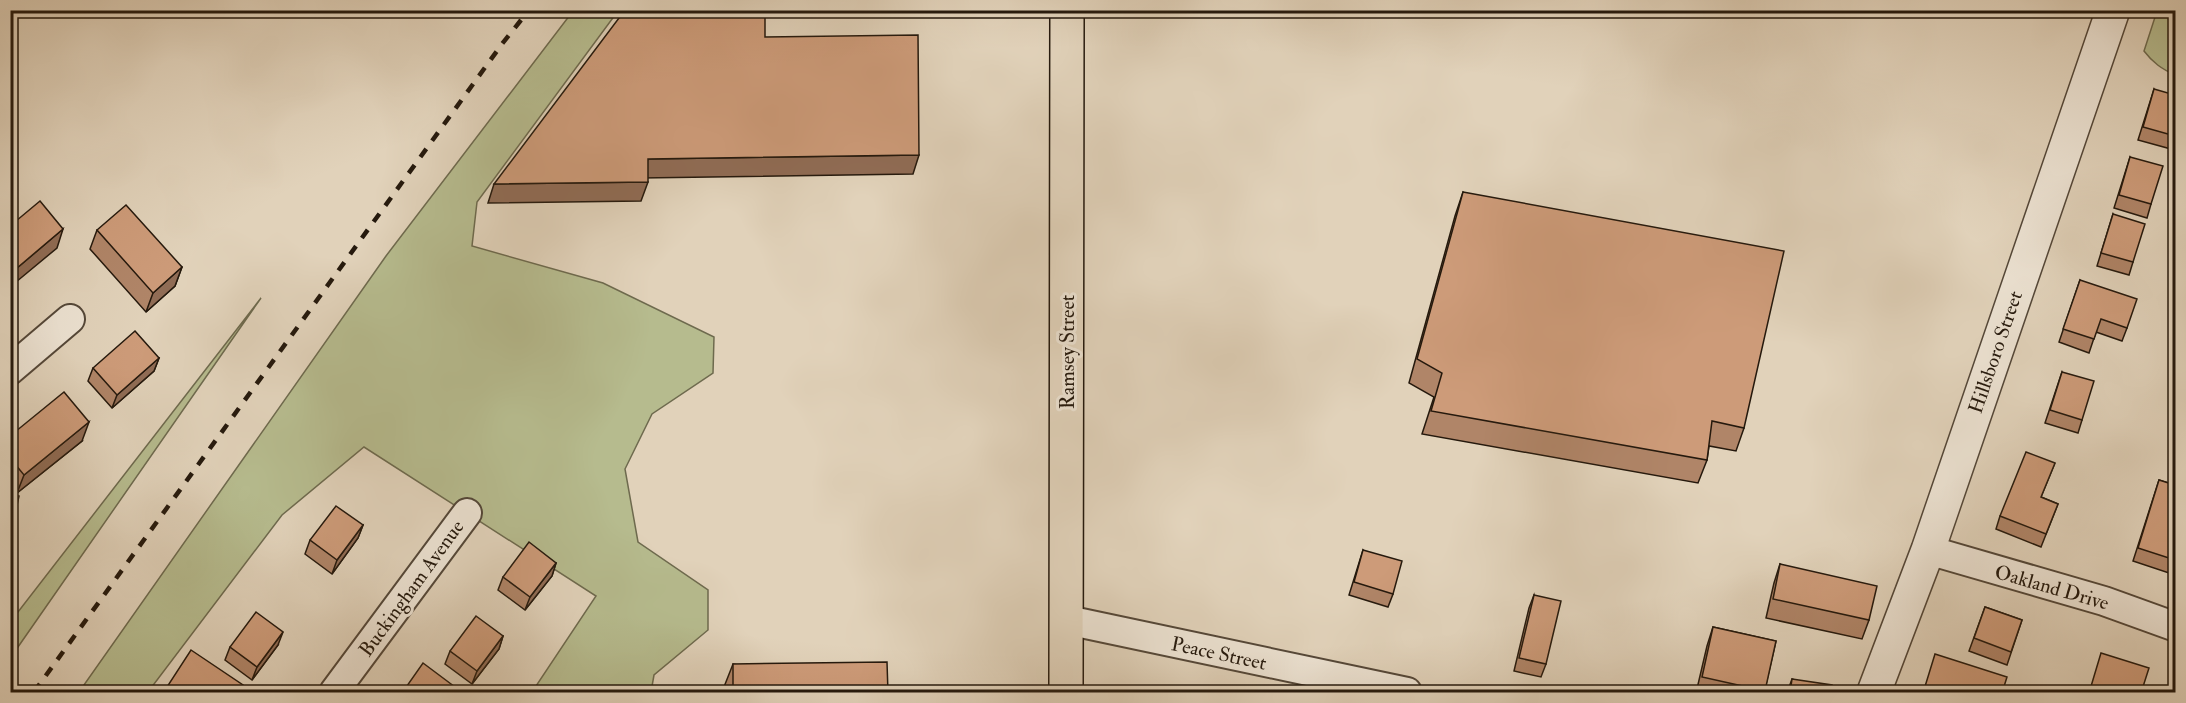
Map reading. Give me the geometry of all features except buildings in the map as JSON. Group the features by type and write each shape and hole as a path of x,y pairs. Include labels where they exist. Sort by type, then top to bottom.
{"main road":[{"name":"Ramsey Street","path":"1066,693 1067,10"}],"street":[{"name":"Hillsboro Street","path":"1874,693 1928,550 2113,10"},
{"path":"10,370 70,319"},
{"name":"Buckingham Avenue","path":"334,693 467,513"},
{"name":"Oakland Drive","path":"1928,550 2104,601 2175,627"},
{"name":"Peace Street","path":"1067,620 1407,693"}],"green space":[{"path":"573,11 618,11 477,202 472,246 603,283 714,337 713,373 652,414 625,469 638,542 708,590 708,630 654,675 651,692 532,692 596,596 364,447 282,515 148,692 79,692 386,256"},
{"path":"2157,11 2175,11 2175,75 2158,65 2144,51"},
{"path":"261,298 11,657 11,621"}],"railway":[{"path":"34,692 502,44 529,10"}]}
